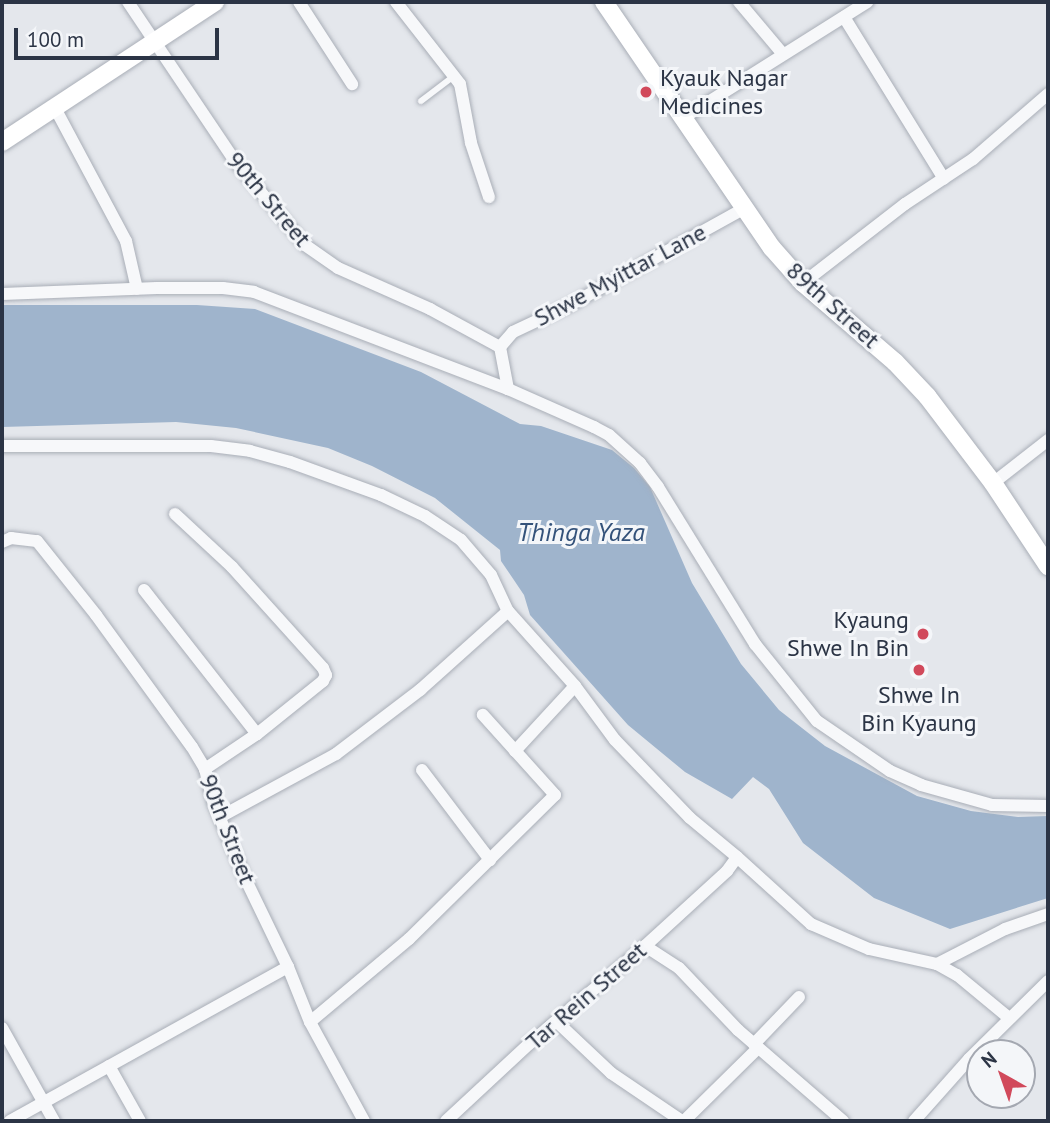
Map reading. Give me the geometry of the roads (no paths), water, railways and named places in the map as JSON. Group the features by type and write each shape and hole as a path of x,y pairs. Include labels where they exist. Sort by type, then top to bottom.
{"main road":[{"path":"2,142 215,2"},
{"name":"89th Street","path":"604,2 772,248 803,283 911,378 993,484 1048,566"}],"street":[{"name":"90th Street","path":"128,2 157,41 234,160 305,245 338,268 430,309 500,347"},
{"path":"299,2 352,84"},
{"path":"396,2 456,75 466,104 471,143 489,197"},
{"path":"739,2 783,54"},
{"path":"683,118 867,2"},
{"path":"844,18 944,180"},
{"path":"803,283 905,204 973,159 1048,95"},
{"path":"55,108 126,241 137,289"},
{"name":"Shwe Myittar Lane","path":"500,347 513,332 570,305 746,208"},
{"path":"2,295 223,288 272,296 508,389 609,435 640,463 658,487 754,644 817,721 890,771 921,785 992,804 1048,806"},
{"path":"500,347 508,389"},
{"path":"993,484 1048,440"},
{"path":"2,446 211,446 250,451 290,462 382,495 425,516 461,540 491,575 508,611 575,686 615,740 690,818 800,915 834,936 869,950 937,964 957,975 1009,1018"},
{"path":"175,514 232,568 323,668 326,675 323,681 257,734 205,768"},
{"name":"90th Street","path":"2,542 11,538 37,541 54,559 205,768 220,817 310,1022 365,1121"},
{"path":"144,590 257,734"},
{"path":"220,817 336,754 420,690 508,611"},
{"path":"515,751 575,686"},
{"path":"310,1022 409,939 555,795 483,715"},
{"path":"422,770 490,860"},
{"name":"Tar Rein Street","path":"446,1121 556,1021 645,946 727,871 737,857"},
{"path":"937,964 1005,929 1048,914"},
{"path":"645,946 679,968 756,1046 843,1121"},
{"path":"10,1121 288,967"},
{"path":"914,1121 1009,1018 1048,981"},
{"path":"556,1021 611,1073 683,1121 799,997"},
{"path":"2,1028 54,1121"},
{"path":"109,1066 141,1121"}],"lane":[{"path":"421,101 456,75"}],"water":[{"name":"Thinga Yaza","path":"2,305 197,305 255,309 421,372 520,424 541,426 612,450 634,468 650,487 692,583 741,664 779,710 825,746 917,796 971,811 1018,817 1048,816 1048,898 950,929 874,898 803,843 769,789 753,777 732,799 685,772 628,725 530,615 524,595 501,561 500,550 435,498 372,466 328,448 236,428 176,422 2,427"}],"place":[{"name":"Kyauk Nagar Medicines","path":"646,92"},
{"name":"Kyaung Shwe In Bin","path":"923,634"},
{"name":"Shwe In Bin Kyaung","path":"919,670"}]}
